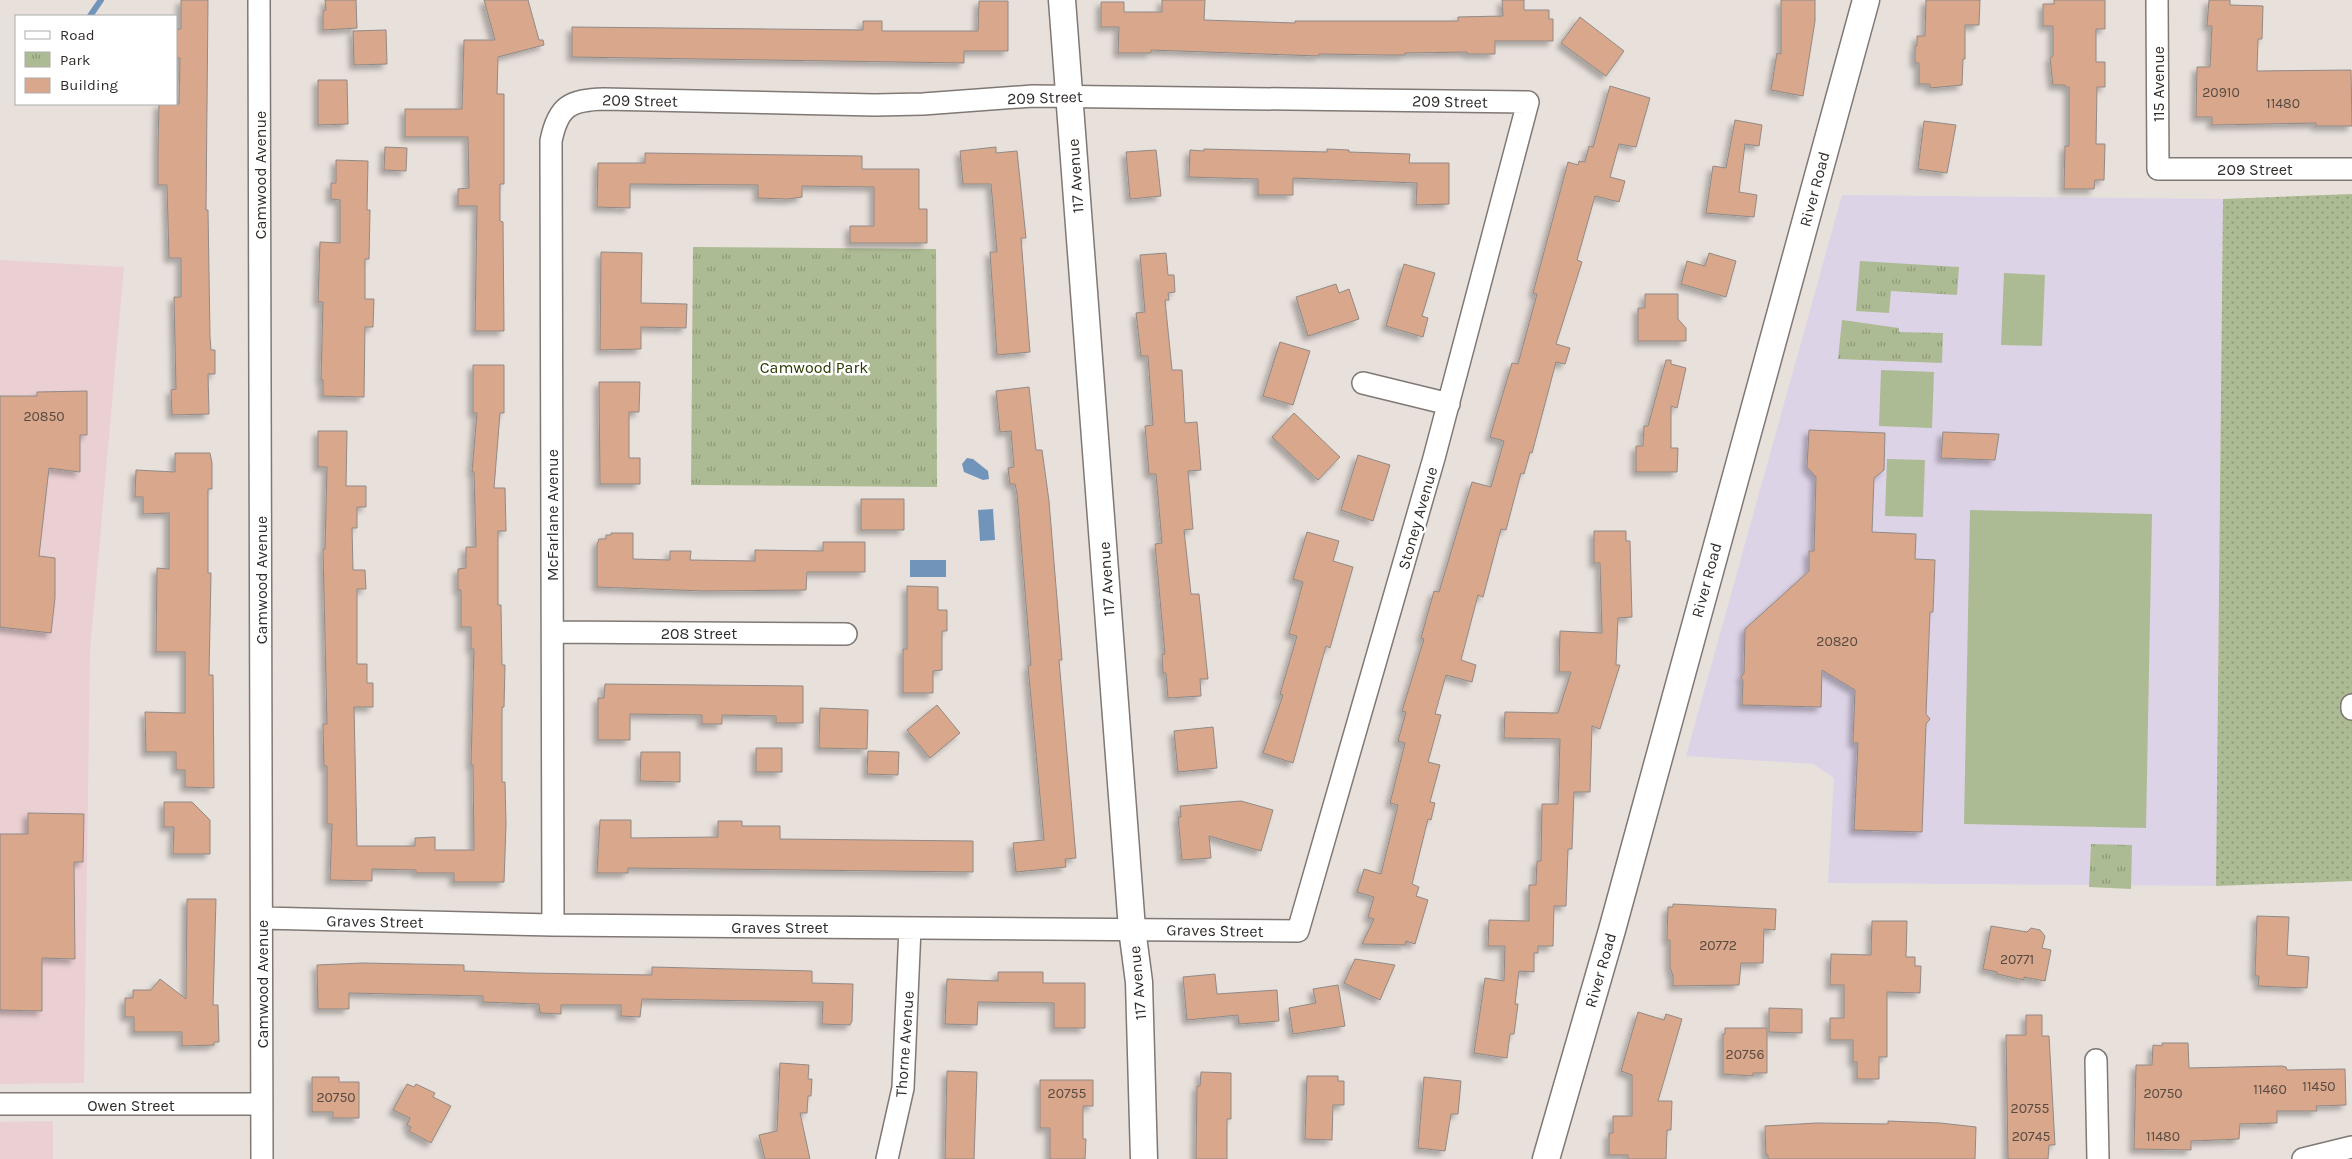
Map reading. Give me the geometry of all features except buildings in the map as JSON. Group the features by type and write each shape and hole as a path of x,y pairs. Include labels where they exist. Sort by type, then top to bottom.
{"street":[{"name":"Camwood Avenue","path":"259,0 262,1159"},
{"name":"117 Avenue","path":"1062,0 1132,929 1139,982 1144,1159"},
{"name":"River Road","path":"1546,1159 1614,921 1866,0"},
{"name":"115 Avenue","path":"2158,0 2158,168"},
{"name":"209 Street","path":"564,108 580,100 604,99 875,105 940,103 1033,96 1528,102"},
{"name":"Stoney Avenue","path":"1298,931 1449,404 1528,102"},
{"name":"McFarlane Avenue","path":"553,925 551,141 555,123 564,108"},
{"name":"209 Street","path":"2158,168 2352,169"},
{"path":"1363,383 1449,404"},
{"name":"208 Street","path":"553,632 846,634"},
{"name":"Graves Street","path":"262,918 553,925 1298,931"},
{"name":"Thorne Avenue","path":"887,1159 903,1088 910,928"},
{"path":"2096,1060 2098,1159"},
{"name":"Owen Street","path":"0,1104 262,1104"},
{"path":"2303,1159 2352,1147"}],"shaded area":[{"path":"1842,195 2223,199 2216,886 1828,883 1834,778 1813,764 1686,756"},
{"path":"0,260 124,267 90,652 84,1083 0,1084"},
{"path":"53,1121 53,1159 0,1159 0,1122"}],"green space":[{"path":"2352,194 2352,881 2216,886 2223,199"},
{"name":"Camwood Park","path":"693,247 936,249 937,487 691,485"},
{"path":"1860,261 1959,267 1957,295 1891,291 1889,313 1856,311"},
{"path":"2004,273 2045,275 2042,346 2001,345"},
{"path":"1842,320 1899,328 1899,332 1943,333 1942,363 1838,359"},
{"path":"1881,370 1934,372 1932,428 1879,426"},
{"path":"1887,459 1925,460 1923,517 1885,516"},
{"path":"1970,510 2152,514 2146,828 1964,824"},
{"path":"2091,844 2132,845 2131,889 2089,887"}],"water":[{"path":"967,458 973,459 988,471 989,479 983,480 964,472 962,464"},
{"path":"993,509 995,540 980,541 978,510"},
{"path":"910,560 946,560 946,577 910,577"}],"waterway":[{"path":"91,15 101,0"}]}
